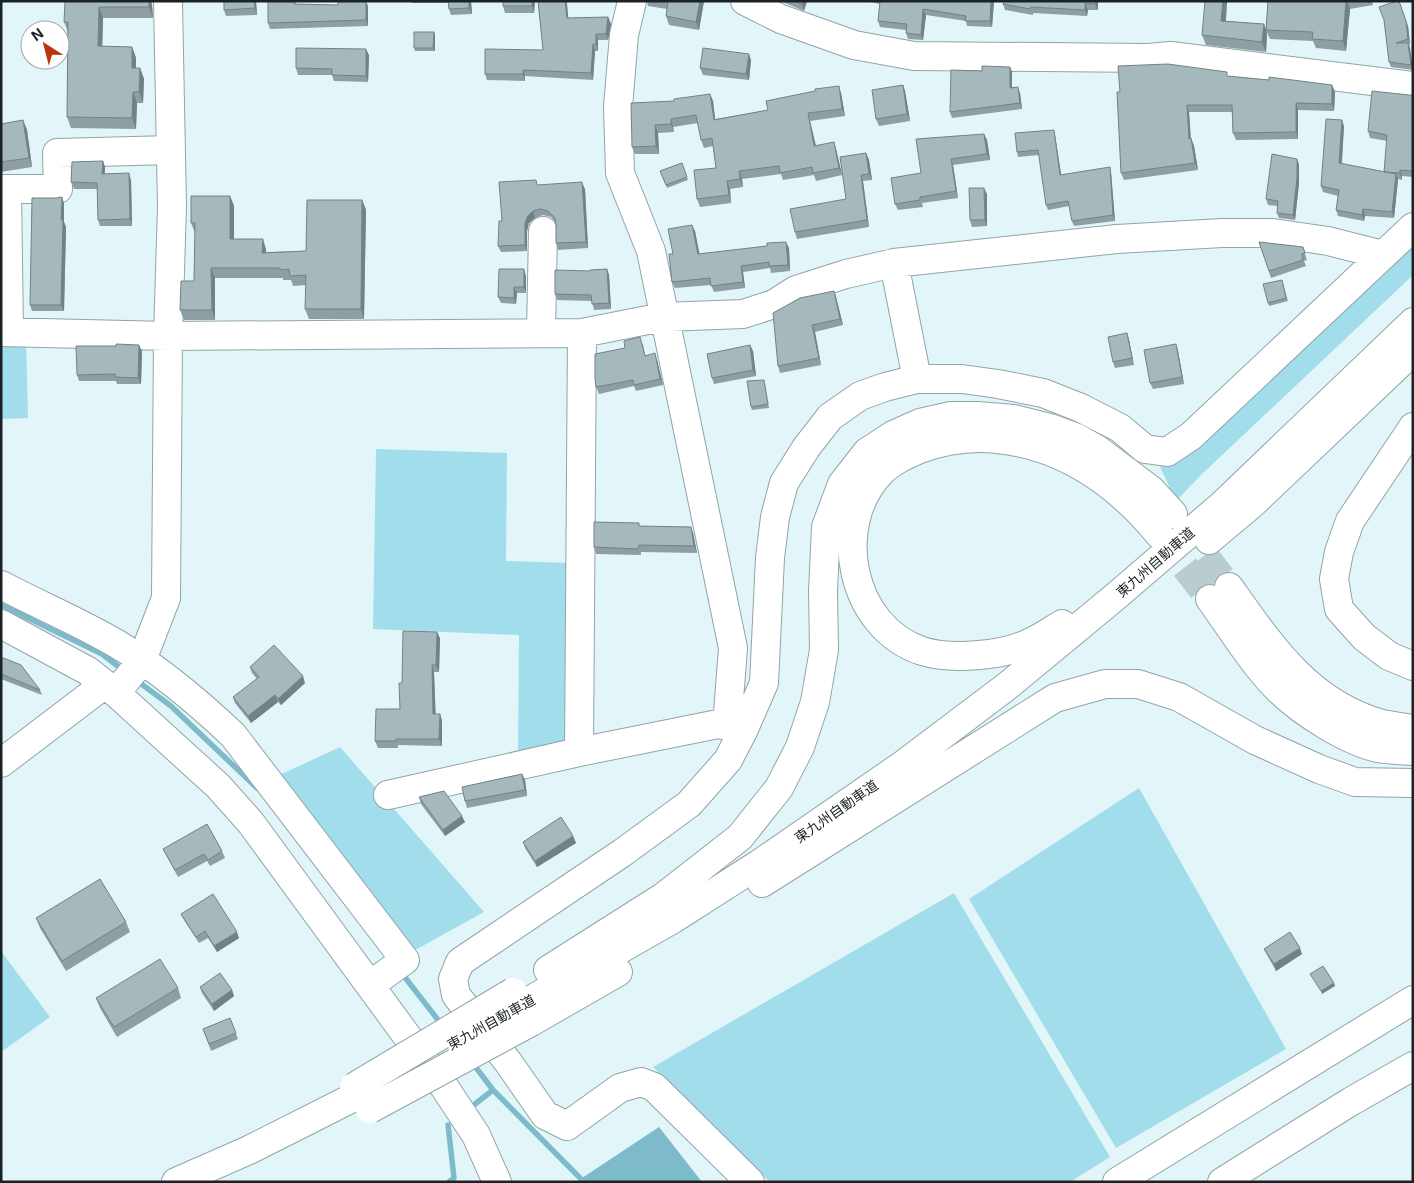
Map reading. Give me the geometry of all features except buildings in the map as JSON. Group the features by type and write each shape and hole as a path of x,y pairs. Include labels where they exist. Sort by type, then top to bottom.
{"main road":[{"path":"1,763 111,688 142,660 166,598 168,336 172,207 168,1"},
{"path":"632,1 624,35 618,108 620,173 651,251 663,317 733,648 736,727 728,760 689,804 622,853 460,962 452,979 456,995 508,1062 545,1114 567,1126 620,1088 641,1082 654,1087 750,1182"},
{"path":"745,1 781,20 854,45 914,56 1148,58 1171,56 1413,86"},
{"path":"171,150 57,153 58,189 4,189 5,332 168,336 582,333 663,317 743,314 774,304 796,290 846,274 894,263 1117,239 1273,233 1328,241 1383,255"},
{"path":"736,727 764,684 770,558 776,517 784,483 806,448 830,418 860,396 885,387 917,379 962,379 1044,393 1081,408 1120,428 1145,449 1167,452 1191,436 1413,227"},
{"path":"540,332 543,231"},
{"path":"894,263 917,379"},
{"name":"東九州自動車道","path":"214,1182 522,1007 689,909 759,864 904,764 1006,687 1222,505 1413,322"},
{"path":"579,752 582,333"},
{"name":"東九州自動車道","path":"522,1007 762,883 982,725 1146,594 1252,504 1413,351"},
{"path":"522,1007 740,837 779,788 800,747 815,702 824,650 823,591 826,527 842,484 867,452 893,435 920,423 951,416 1014,419 1050,428 1077,438 1098,450 1151,490 1166,524 1132,504 1111,485 1067,457 1012,440 982,437 930,446 902,457 881,472 866,493 856,516 852,539 853,561 858,583 865,600 881,624 892,634 920,650 938,655 958,657 978,655 1028,644 1061,624 1222,505"},
{"path":"1413,427 1350,521 1334,579 1339,609 1364,637 1389,656 1413,666"},
{"path":"1,585 116,644 142,660 209,713 233,735 404,960 370,985"},
{"path":"1413,729 1383,724 1353,713 1322,696 1298,676 1220,593 1254,660 1280,691 1314,718 1345,735 1378,748 1413,751"},
{"path":"1,624 81,667 111,688 218,786 251,823 445,1088 476,1135 497,1182"},
{"path":"762,883 1054,698 1105,684 1138,684 1179,697 1256,740 1319,769 1355,782 1413,784"},
{"path":"388,796 579,752 718,724 736,727"},
{"path":"1117,1182 1413,1000"},
{"path":"1222,1182 1350,1102 1413,1066"},
{"name":"東九州自動車道","path":"176,1182 361,1097"}],"shaded area":[{"path":"1413,245 1413,275 1201,475 1176,501 1160,467 1280,364"},
{"path":"26,337 28,418 1,419 1,340"},
{"path":"376,449 507,453 506,561 571,563 573,746 518,753 519,635 373,629"},
{"path":"340,747 484,912 408,954 273,778"},
{"path":"1139,788 1286,1049 1116,1148 969,899"},
{"path":"954,893 1110,1157 1070,1182 770,1182 653,1067"},
{"path":"1,951 50,1017 1,1052"},
{"path":"659,1127 702,1182 576,1182"}],"waterway":[{"path":"1,605 102,654 124,671"},
{"path":"136,680 171,706 257,788"},
{"path":"400,971 442,1025"},
{"path":"471,1061 493,1090 584,1182"},
{"path":"475,1104 493,1090"},
{"path":"448,1125 454,1178 449,1182"}],"tunnel":[{"path":"1179,522 1229,587"},
{"path":"1159,534 1210,599"}]}
